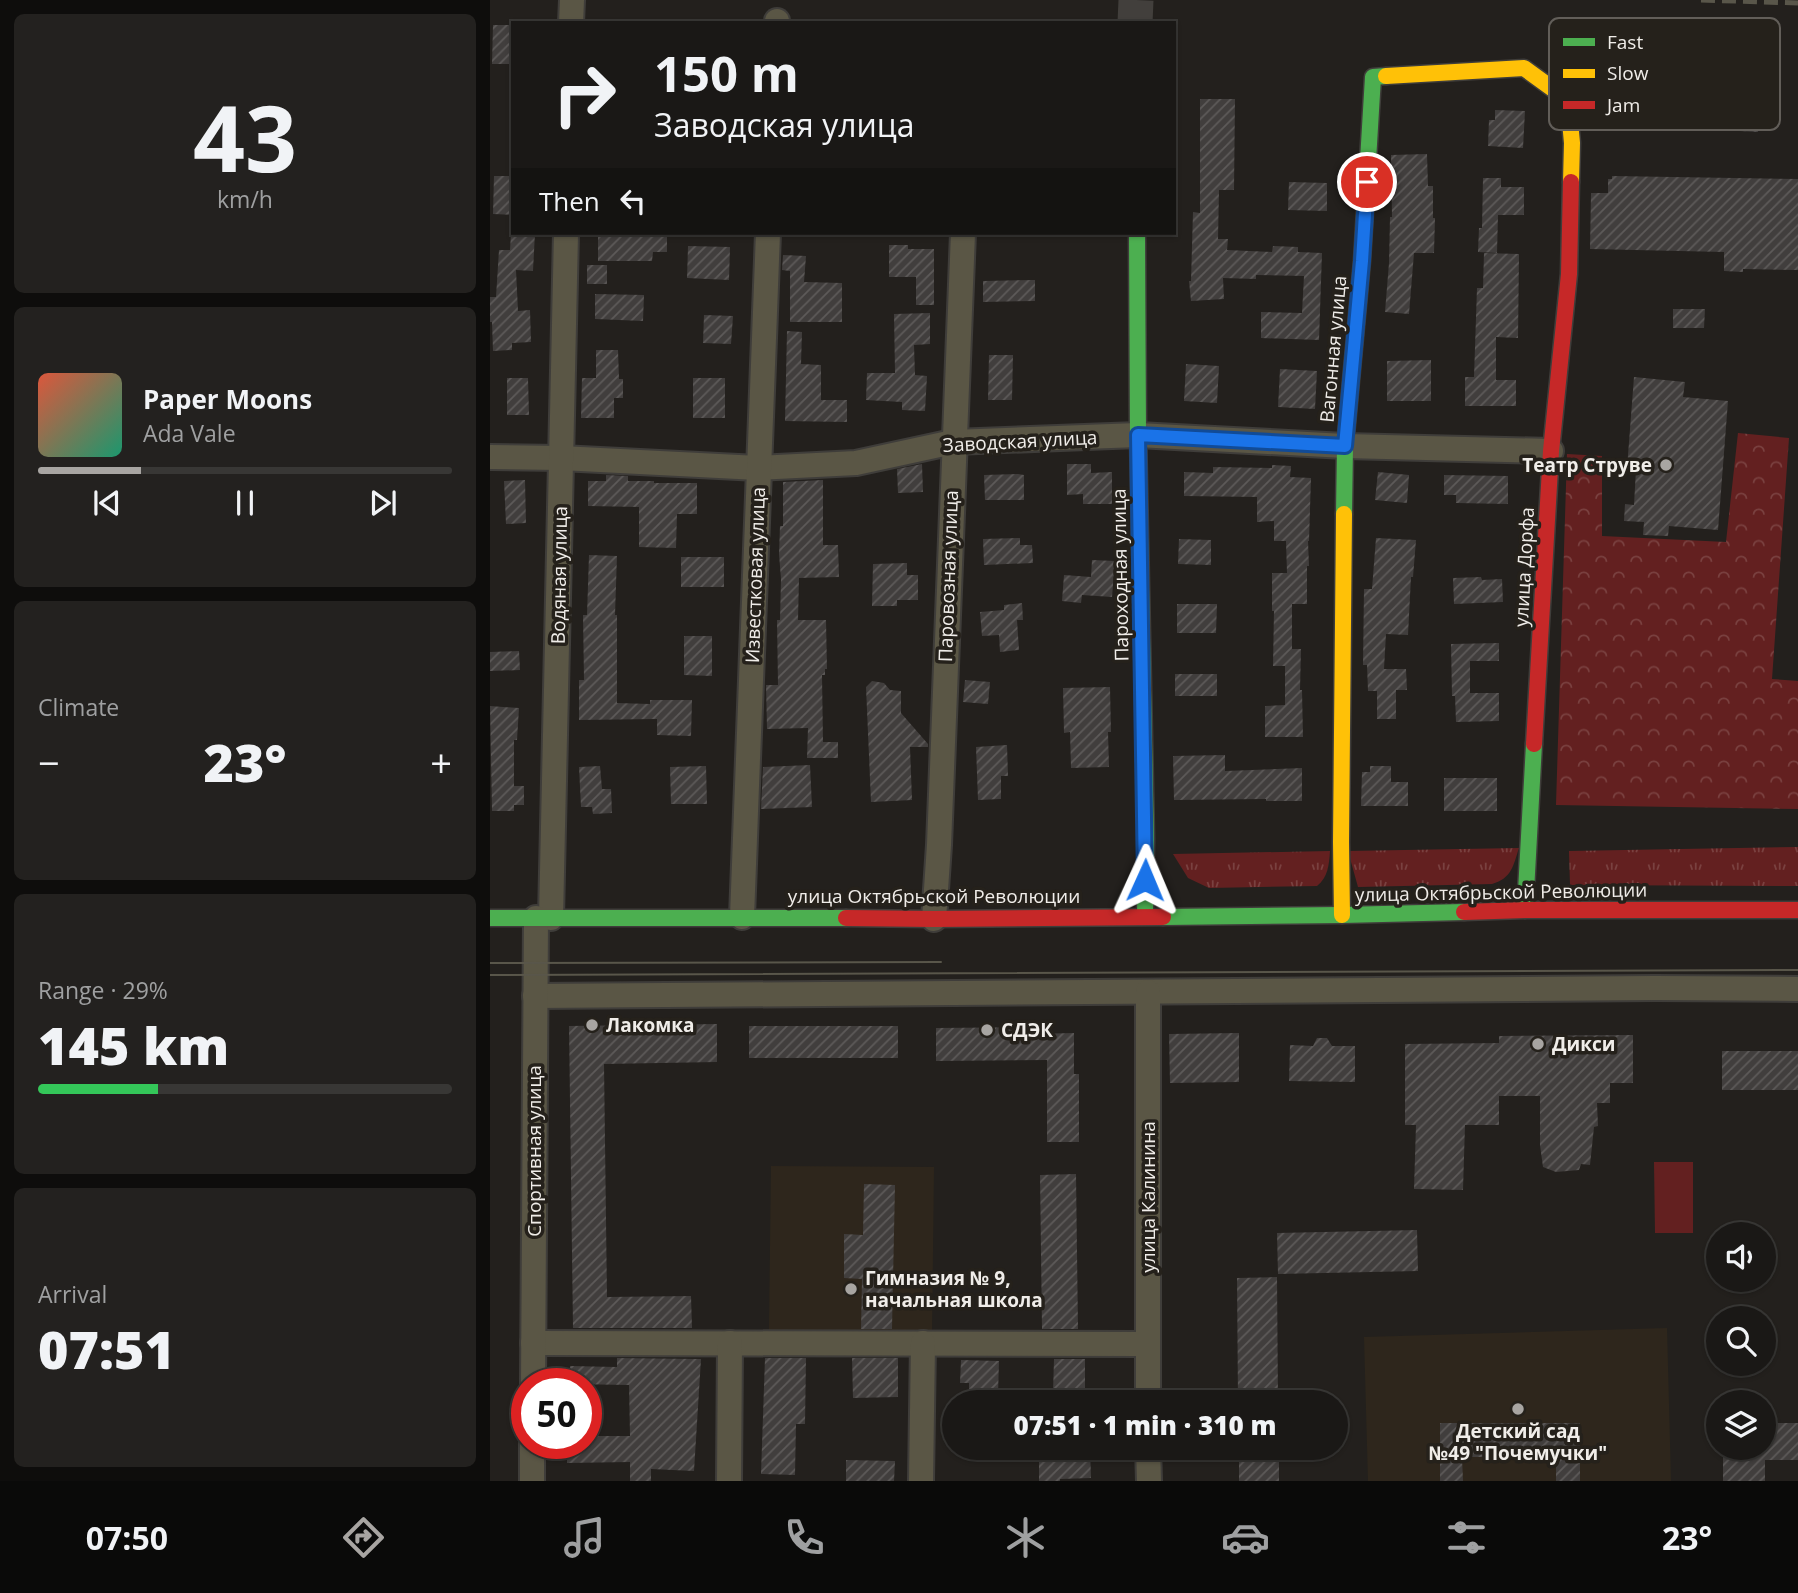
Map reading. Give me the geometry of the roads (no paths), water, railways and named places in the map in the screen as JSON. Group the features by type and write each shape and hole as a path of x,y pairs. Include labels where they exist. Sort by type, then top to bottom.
{"main road":[{"name":"Вагонная улица","path":"1342,915 1345,446 1362,261 1373,77 1524,68 1549,86"},
{"name":"Вагонная улица","path":"1571,130 1573,144"},
{"name":"улица Дорфа","path":"1525,910 1551,451 1569,274 1573,144"},
{"name":"Пароходная улица","path":"1137,235 1145,916"},
{"name":"улица Октябрьской Революции","path":"490,918 934,919 1342,915 1525,910 1798,910"}],"street":[{"path":"571,21 572,0"},
{"name":"Водяная улица","path":"543,918 561,458 566,235"},
{"name":"Известковая улица","path":"742,917 768,235"},
{"name":"Паровозная улица","path":"934,919 963,235"},
{"name":"Заводская улица","path":"490,457 758,468 856,463 953,442 1138,435 1345,446 1551,451"},
{"name":"Спортивная улица","path":"533,1368 535,996 543,918"},
{"path":"535,996 1798,989"},
{"name":"улица Калинина","path":"1148,992 1148,1390"},
{"path":"533,1343 1147,1344"},
{"path":"729,1481 730,1343"},
{"path":"921,1481 923,1343"},
{"path":"532,1459 532,1481"},
{"path":"1148,1460 1149,1481"}],"tunnel":[{"path":"1135,21 1136,0"}],"tram line":[{"path":"490,963 941,962"},
{"path":"490,975 1798,970"}],"railway":[{"path":"1701,0 1798,3"}],"place":[{"name":"Театр Струве","path":"1666,465"},
{"name":"Лакомка","path":"592,1025"},
{"name":"СДЭК","path":"987,1030"},
{"name":"Дикси","path":"1538,1044"},
{"name":"Гимназия № 9, начальная школа","path":"851,1289"},
{"name":"Детский сад №49 \"Почемучки\"","path":"1518,1409"}]}
